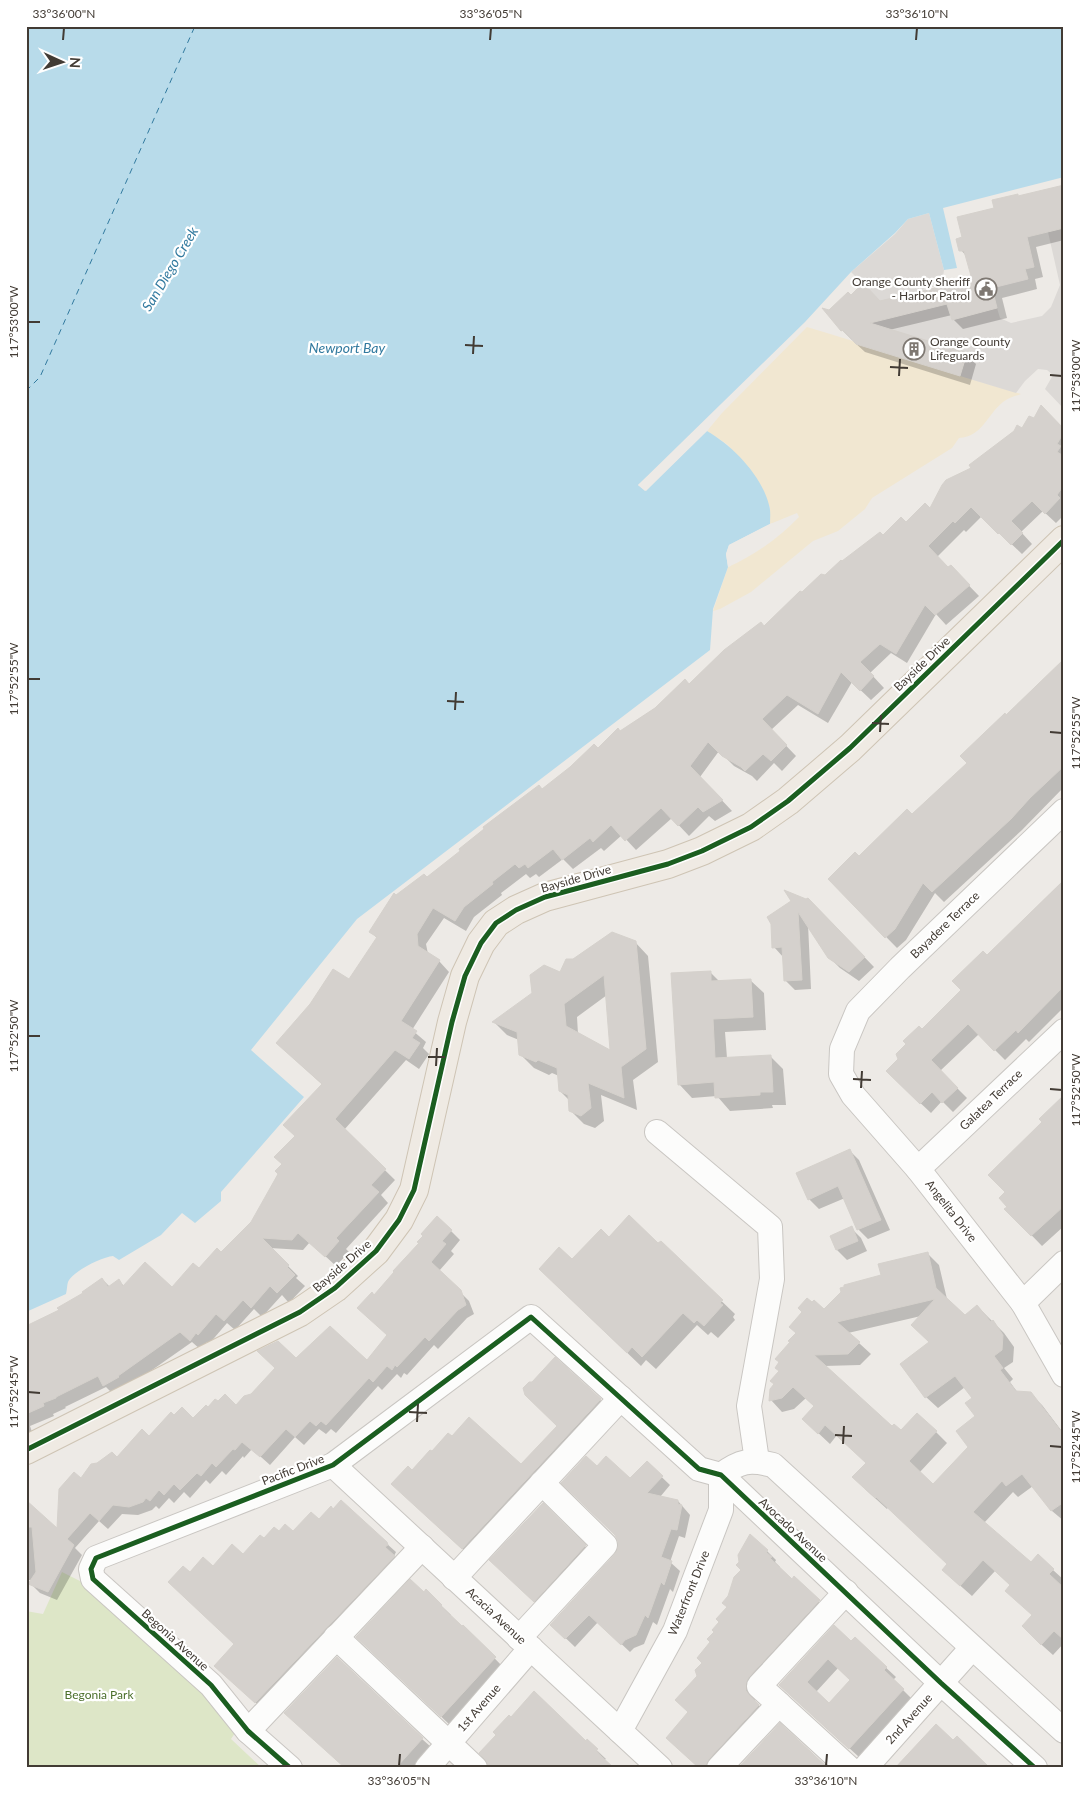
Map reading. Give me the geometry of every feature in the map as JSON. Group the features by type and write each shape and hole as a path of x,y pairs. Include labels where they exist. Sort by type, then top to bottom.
{"main road":[{"name":"Bayside Drive","path":"26,1450 300,1312 334,1288 376,1250 399,1220 414,1190 464,976 481,942 496,923 516,910 546,897 668,864 702,851 751,827 788,801 850,748 1064,540"}],"street":[{"name":"Bayadere Terrace","path":"842,1049 858,1011 900,968 1064,811"},
{"name":"Galatea Terrace","path":"918,1169 1064,1030"},
{"name":"Angelita Drive","path":"842,1049 841,1074 853,1095 918,1169 1023,1303 1064,1376"},
{"path":"657,1132 770,1228 772,1280 749,1406 757,1461"},
{"path":"1023,1303 1064,1263"},
{"name":"Avocado Avenue","path":"531,1317 699,1469 721,1476 1035,1768"},
{"name":"Pacific Drive","path":"91,1569 96,1558 333,1465 531,1317"},
{"path":"454,1578 621,1398"},
{"path":"721,1476 736,1465 757,1461 773,1465 1064,1731"},
{"name":"Acacia Avenue","path":"333,1465 660,1768"},
{"name":"Waterfront Drive","path":"620,1731 675,1631 721,1510 721,1476"},
{"name":"1st Avenue","path":"427,1768 525,1643 605,1546 542,1483"},
{"path":"248,1731 422,1547"},
{"name":"Begonia Avenue","path":"91,1569 93,1579 211,1685 248,1731 290,1768"},
{"path":"846,1592 759,1686 849,1768"},
{"path":"336,1638 475,1768"},
{"name":"2nd Avenue","path":"865,1768 972,1648"},
{"path":"719,1768 779,1704"}],"green space":[{"name":"Begonia Park","path":"62,1572 86,1584 198,1687 235,1733 231,1739 262,1768 26,1768 26,1611 43,1614"}],"sand":[{"path":"807,327 1021,394 1010,398 997,407 974,434 959,438 952,448 872,498 865,509 838,531 813,541 751,592 713,611 728,567 766,545 784,532 799,517 797,513 770,524 770,507 728,445 707,431 722,413"}],"shaded area":[{"path":"929,213 944,270 942,284 899,297 946,304 952,320 997,308 1000,318 1011,323 1042,316 1051,307 1060,285 1048,232 1064,228 1064,409 1045,389 1053,375 1047,370 1038,369 1016,393 960,376 967,354 869,323 881,302 851,272 895,234 908,219"}],"water":[{"name":"Newport Bay","path":"26,26 1064,26 1064,177 943,208 957,268 944,270 929,213 908,219 851,272 805,322 638,485 646,491 707,431 736,453 753,473 765,494 770,510 770,524 729,545 726,554 728,567 713,609 710,650 357,919 251,1050 304,1097 221,1192 221,1201 195,1223 182,1213 161,1235 119,1260 113,1256 88,1265 71,1278 68,1282 66,1294 26,1312"}],"pier":[{"path":"723,406 642,485 645,488 706,429 709,429 645,491 638,485"},
{"path":"772,523 771,526 731,547 728,554 731,566 728,567 726,554 729,545"}],"building":[{"path":"1064,185 1064,228 1027,237 1034,267 1025,269 1028,279 992,288 997,308 952,320 947,304 870,323 967,353 960,376 856,344 843,330 841,331 822,308 829,310 848,292 851,295 863,283 880,301 943,286 942,284 971,276 964,251 959,251 956,239 962,237 957,217 994,208 992,200"},
{"path":"1041,405 1064,429 1057,444 1061,446 1057,452 1064,456 1064,485 1057,495 1060,498 1045,514 1032,501 1011,521 1023,533 1011,545 971,507 955,523 953,521 928,546 948,567 951,565 970,585 935,615 925,605 896,654 880,644 860,662 874,676 860,691 841,672 818,714 787,695 762,719 787,745 771,761 763,754 745,771 722,756 708,742 690,766 723,800 703,812 698,807 678,826 661,808 625,841 611,825 593,842 590,838 562,860 553,849 528,868 525,864 519,868 515,864 464,907 455,921 433,908 417,934 418,946 440,960 401,1021 417,1031 412,1038 420,1043 409,1059 395,1050 335,1119 386,1169 371,1185 379,1192 336,1238 339,1241 325,1257 298,1233 292,1240 262,1238 289,1265 287,1267 295,1275 277,1293 270,1286 251,1308 243,1300 224,1321 216,1314 198,1335 196,1333 190,1341 180,1332 119,1377 103,1386 98,1376 43,1403 44,1406 26,1414 26,1326 59,1310 57,1308 83,1293 102,1278 108,1287 119,1279 123,1286 145,1262 172,1287 193,1263 199,1268 217,1248 221,1252 251,1222 278,1174 275,1171 282,1164 274,1157 295,1136 283,1125 322,1084 276,1043 310,1004 333,969 349,979 377,937 369,932 394,893 396,895 424,874 427,877 460,851 459,849 484,829 483,827 539,785 542,789 570,767 594,744 598,748 618,728 620,731 655,708 685,679 689,684 724,650 761,622 764,626 800,591 802,592 821,574 825,575 841,560 880,532 883,535 901,517 906,522 925,503 930,508 946,480 971,468 969,465 1014,431 1017,425 1022,428 1029,416 1034,418"},
{"path":"1064,659 1064,766 1011,819 932,892 923,883 895,929 885,938 828,879 855,852 859,856 907,809 912,814 967,763 960,756"},
{"path":"1064,880 1064,986 1018,1033 1016,1030 994,1051 968,1024 931,1060 958,1088 942,1103 932,1092 920,1104 886,1071 898,1059 896,1054 906,1044 903,1041 919,1026 922,1029 961,990 952,981 983,951 987,955"},
{"path":"784,890 806,899 808,898 865,957 849,972 828,958 798,912 802,980 784,981 782,947 772,948 771,924 767,917 791,901"},
{"path":"612,932 636,941 646,1049 621,1067 624,1098 588,1083 591,1108 581,1116 569,1111 568,1095 559,1091 557,1068 519,1055 517,1032 492,1022 532,993 530,975 544,965 560,972 566,959 573,959","holes":["604,975 610,1050 566,1026 564,1004"]},
{"path":"711,971 711,981 751,979 753,1017 713,1019 715,1058 771,1055 773,1092 760,1092 760,1095 715,1098 714,1082 678,1085 671,973"},
{"path":"1064,1095 1064,1206 1031,1236 1004,1209 1007,1207 999,1198 1005,1192 988,1175 1042,1122 1039,1119"},
{"path":"850,1149 881,1220 857,1230 838,1186 808,1200 796,1173"},
{"path":"629,1215 658,1243 661,1241 723,1300 720,1303 723,1305 704,1326 697,1320 694,1323 683,1313 642,1357 632,1347 627,1353 539,1269 559,1247 572,1259 601,1229 609,1237"},
{"path":"437,1216 452,1230 442,1241 446,1244 431,1262 461,1290 466,1305 458,1310 429,1341 425,1337 397,1367 395,1365 392,1370 387,1366 373,1382 369,1378 326,1425 321,1421 316,1426 310,1421 295,1437 286,1429 260,1457 242,1442 216,1467 212,1463 201,1476 197,1473 180,1490 174,1484 164,1495 159,1490 150,1501 146,1498 143,1502 129,1507 113,1505 99,1521 90,1513 67,1539 74,1545 48,1592 28,1584 36,1572 32,1527 26,1527 26,1500 57,1528 59,1489 74,1472 81,1478 91,1464 97,1463 112,1452 117,1457 142,1429 149,1436 171,1412 174,1415 182,1407 193,1418 206,1405 208,1407 215,1399 218,1401 225,1394 236,1405 244,1396 251,1394 275,1368 257,1351 278,1341 296,1358 330,1326 367,1360 387,1335 357,1308 372,1292 374,1295 394,1272 419,1243 417,1242 423,1236 421,1234"},
{"path":"852,1226 858,1241 836,1250 830,1236"},
{"path":"928,1252 936,1288 965,1315 977,1305 991,1322 993,1320 1003,1335 1002,1350 994,1356 1003,1368 1000,1370 1016,1391 1031,1392 1064,1435 1064,1502 1051,1511 1022,1474 1006,1486 1002,1481 973,1512 1031,1562 1038,1554 1054,1569 1049,1574 1064,1588 1064,1640 1054,1631 1041,1645 1022,1626 1032,1615 1005,1591 1010,1585 983,1560 960,1586 942,1570 947,1564 852,1477 866,1463 825,1425 818,1434 802,1419 814,1406 793,1387 782,1398 769,1401 770,1389 774,1384 770,1381 779,1371 775,1368 779,1362 775,1359 796,1333 789,1327 802,1312 798,1308 807,1298 812,1302 814,1300 824,1309 841,1292 840,1288 844,1287 844,1285 881,1275 878,1264","holes":["935,1299 911,1325 929,1342 900,1364 925,1398 955,1376 972,1398 965,1403 975,1416 956,1431 968,1447 933,1484 909,1461 937,1431 917,1413 901,1430 894,1424 892,1426 814,1355 848,1354 860,1342 837,1322"]},
{"path":"555,1357 601,1399 462,1549 391,1484 408,1466 412,1470 448,1433 452,1436 469,1417 521,1464 557,1426 525,1395 523,1388 529,1382 532,1382"},
{"path":"586,1456 597,1466 606,1456 630,1478 647,1461 663,1476 647,1493 678,1500 678,1504 682,1505 677,1530 671,1529 661,1557 672,1561 664,1585 661,1582 648,1618 645,1615 636,1635 625,1640 621,1645 589,1615 565,1639 550,1625 615,1554 618,1548 618,1541 615,1535 561,1483"},
{"path":"341,1500 387,1542 388,1545 385,1547 395,1556 255,1703 214,1666 234,1644 168,1582 183,1566 190,1572 203,1557 213,1566 232,1544 243,1554 260,1535 264,1538 274,1527 279,1531 285,1524 293,1531 311,1512 319,1519 331,1506 333,1509"},
{"path":"543,1503 586,1545 534,1602 489,1560"},
{"path":"750,1534 768,1550 766,1552 772,1557 770,1558 792,1579 794,1576 820,1600 749,1677 746,1691 759,1705 709,1759 706,1768 699,1768 666,1738 688,1712 675,1700 697,1676 695,1670 702,1663 697,1658 710,1642 707,1639 714,1632 712,1630 719,1622 716,1619 727,1607 722,1603 728,1596 734,1577 741,1570 736,1565 739,1562 738,1555"},
{"path":"410,1579 424,1592 426,1589 441,1606 496,1657 441,1717 356,1637"},
{"path":"834,1625 851,1641 855,1637 887,1667 884,1670 904,1689 849,1749 779,1685","holes":["828,1659 850,1680 829,1703 807,1682"]},
{"path":"337,1657 423,1738 396,1768 345,1768 284,1713"},
{"path":"534,1691 586,1741 587,1739 598,1749 596,1750 614,1768 488,1768 488,1764 479,1753 496,1735 493,1732 509,1715 511,1717"},
{"path":"780,1723 827,1767 738,1768"},
{"path":"936,1724 953,1740 957,1736 990,1768 895,1768"}],"ferry route":[{"path":"26,391 40,377 195,26"}],"cycle path":[{"path":"26,1450 300,1312 335,1288 376,1251 399,1220 414,1190 452,1022 465,976 481,943 496,923 516,910 545,897 668,864 702,851 751,827 788,801 850,748 1064,540"},
{"path":"290,1768 248,1731 211,1685 93,1579 91,1569 96,1558 333,1465 531,1317 699,1469 721,1475 941,1683 1035,1768"}],"place":[{"name":"Orange County Sheriff - Harbor Patrol","path":"986,289"},
{"name":"Orange County Lifeguards","path":"914,349"}],"water label":[{"name":"San Diego Creek","path":"170,269"}]}
